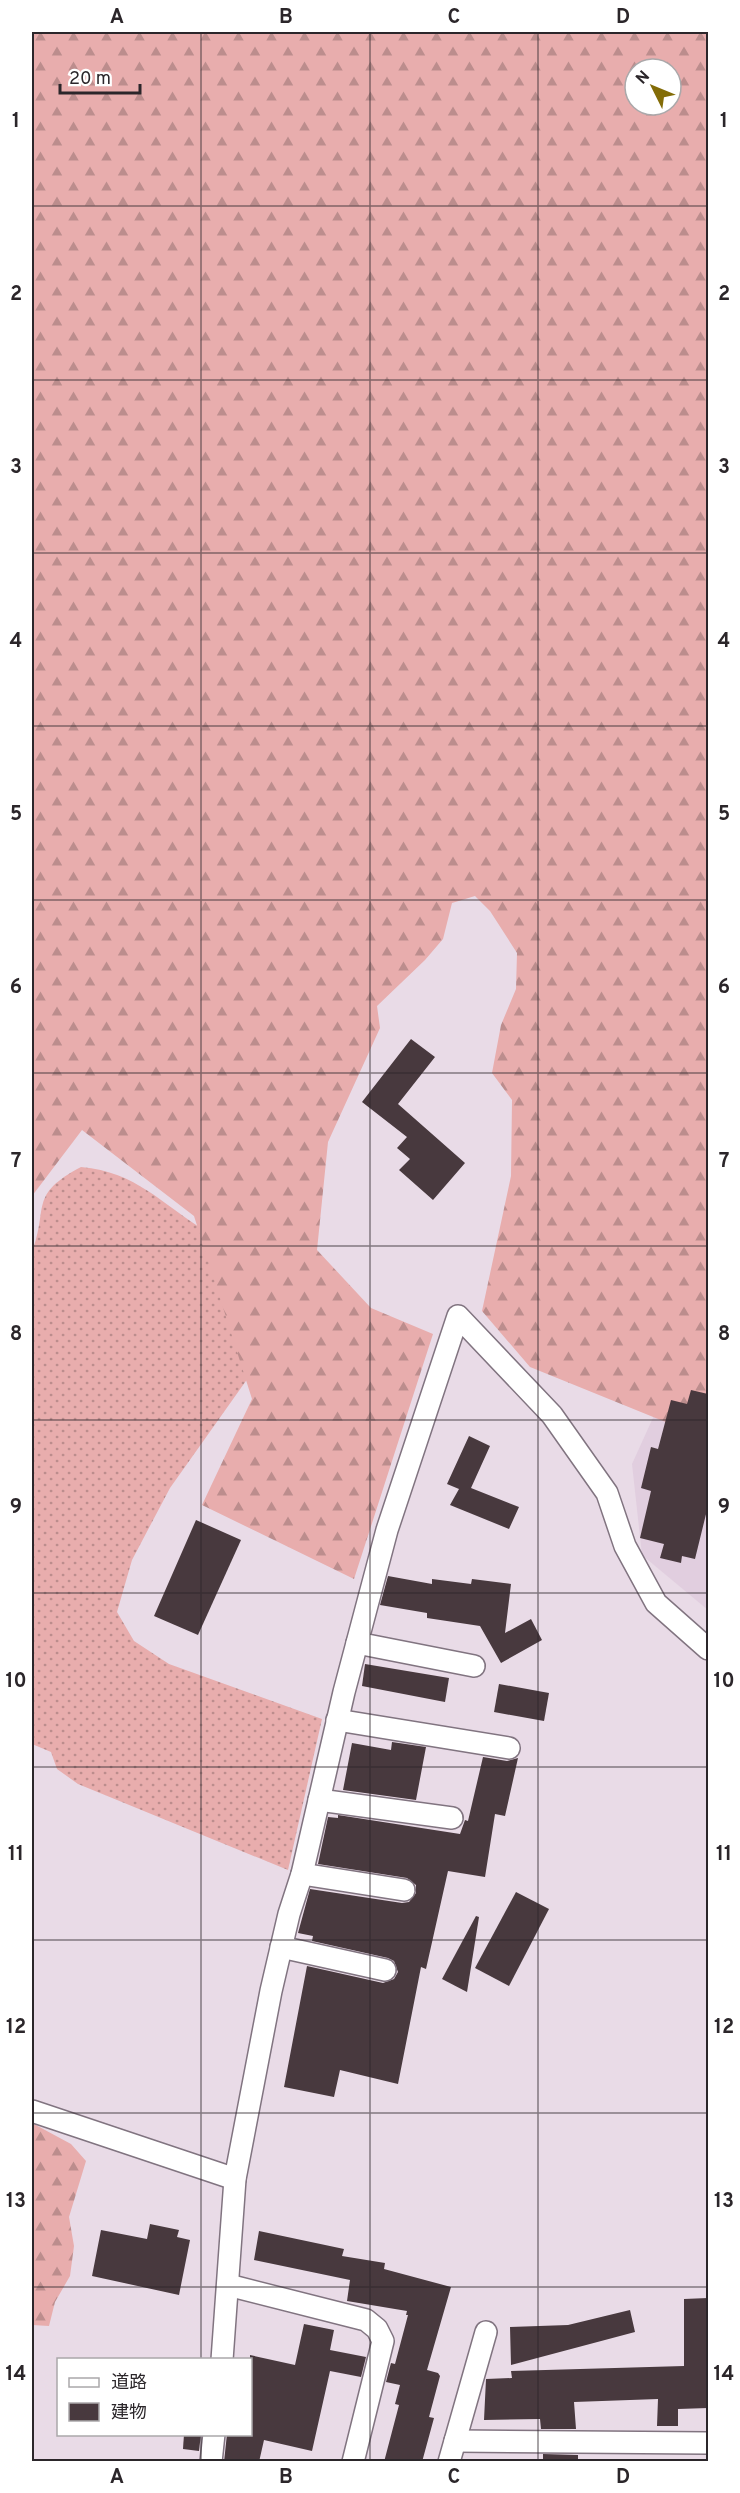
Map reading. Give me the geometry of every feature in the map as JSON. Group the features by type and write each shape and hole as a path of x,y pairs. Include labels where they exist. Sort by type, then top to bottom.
{"street":[{"path":"222,2358 235,2179 281,1947 302,1874 337,1720 387,1530 458,1316 552,1415 607,1493 625,1546 656,1602 708,1648"},
{"path":"357,1643 474,1666"},
{"path":"337,1720 509,1748"},
{"path":"319,1800 452,1818"},
{"path":"302,1874 404,1890"},
{"path":"281,1947 385,1970"},
{"path":"32,2111 235,2179"},
{"path":"228,2285 366,2320 377,2329 382,2341 353,2462"},
{"path":"449,2462 486,2332"},
{"path":"211,2462 214,2436"},
{"path":"455,2441 708,2443"}],"shaded area":[{"path":"708,1334 708,1610 642,1555 632,1464 686,1345"}],"green space":[{"path":"32,32 708,32 708,1430 668,1423 530,1367 482,1311 511,1176 512,1100 492,1073 501,1025 516,989 517,953 490,911 475,896 452,903 443,939 425,960 377,1006 380,1028 328,1142 317,1250 371,1308 433,1334 354,1579 202,1505 252,1399 194,1216 82,1130 32,1196"},
{"path":"81,1167 101,1170 133,1182 206,1231 253,1371 170,1488 132,1560 117,1612 134,1641 169,1664 322,1719 288,1870 78,1784 57,1769 51,1752 32,1744 32,1252 47,1194 64,1177"},
{"path":"32,2123 71,2144 86,2161 69,2217 74,2246 70,2276 55,2302 49,2326 32,2325"}],"building":[{"path":"411,1039 435,1057 398,1104 465,1163 433,1200 399,1170 410,1159 397,1148 407,1137 362,1102"},
{"path":"691,1390 708,1394 708,1506 695,1559 682,1556 681,1563 660,1558 664,1544 640,1538 651,1491 641,1488 651,1447 658,1449 671,1400 687,1404"},
{"path":"469,1436 490,1446 471,1488 519,1507 509,1529 450,1505 459,1489 447,1484"},
{"path":"196,1520 241,1540 198,1635 154,1616"},
{"path":"388,1576 432,1584 432,1579 471,1584 472,1579 511,1584 505,1633 531,1619 542,1640 501,1663 480,1626 427,1618 427,1613 380,1605"},
{"path":"365,1664 449,1678 445,1702 362,1686"},
{"path":"499,1684 549,1693 544,1721 494,1712"},
{"path":"392,1742 426,1747 416,1800 343,1790 352,1743 391,1750"},
{"path":"483,1757 507,1761 518,1758 505,1816 495,1814 485,1877 448,1871 426,1969 421,1967 398,2084 340,2070 334,2097 284,2087 307,1966 383,1983 394,1979 398,1972 394,1961 388,1958 312,1941 313,1936 298,1933 310,1889 402,1903 409,1902 416,1893 416,1885 407,1878 318,1864 328,1817 338,1818 338,1815 460,1834 465,1820 468,1821"},
{"path":"516,1892 549,1909 509,1986 475,1968"},
{"path":"476,1916 479,1917 467,1992 442,1979"},
{"path":"150,2224 179,2230 177,2237 190,2240 179,2295 92,2276 101,2230 147,2239"},
{"path":"259,2231 344,2249 342,2256 385,2263 384,2269 451,2287 427,2370 438,2373 440,2376 429,2417 434,2418 422,2462 384,2462 399,2405 395,2404 400,2385 386,2382 391,2363 395,2364 408,2315 406,2315 407,2311 347,2301 350,2280 254,2260"},
{"path":"708,2298 708,2408 678,2409 678,2426 657,2426 658,2399 574,2402 576,2429 541,2429 540,2419 484,2420 486,2379 512,2378 511,2371 684,2366 684,2299"},
{"path":"630,2310 635,2332 511,2365 510,2327 568,2325"},
{"path":"304,2324 334,2330 330,2350 366,2357 361,2377 330,2371 312,2451 264,2440 259,2462 224,2462 227,2436 252,2436 252,2358 250,2355 295,2365"},
{"path":"184,2436 201,2436 199,2451 183,2449"},
{"path":"543,2454 578,2455 578,2462 543,2462"}]}
